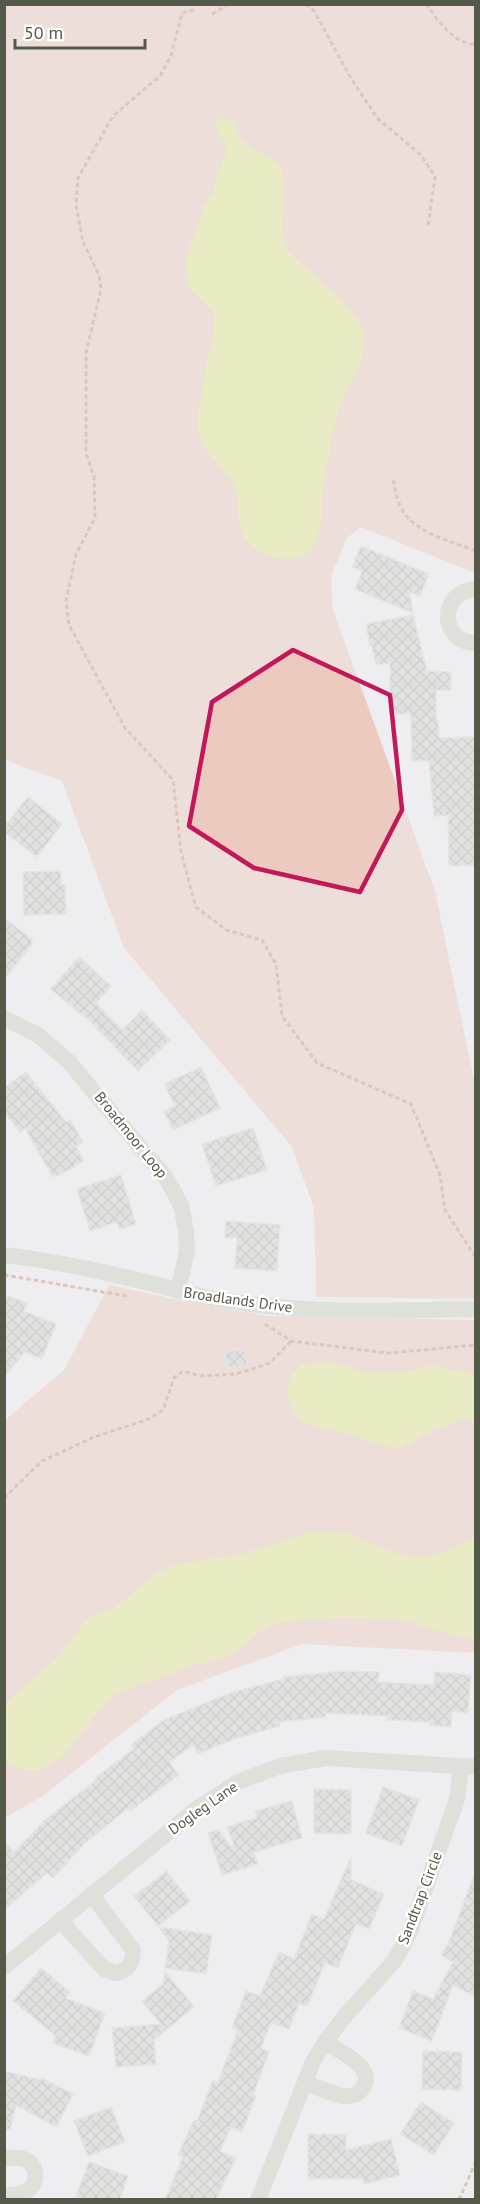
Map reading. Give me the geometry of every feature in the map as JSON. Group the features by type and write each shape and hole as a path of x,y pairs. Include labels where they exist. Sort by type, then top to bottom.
{"street":[{"path":"476,589 466,591 455,598 447,615 454,633 464,641 476,643"},
{"name":"Broadmoor Loop","path":"4,1018 38,1035 69,1062 166,1178 181,1205 186,1231 187,1251 178,1291"},
{"name":"Broadlands Drive","path":"4,1255 48,1261 213,1299 259,1306 290,1309 413,1311 476,1309"},
{"name":"Dogleg Lane","path":"4,1966 200,1807 238,1782 280,1766 326,1758 468,1767"},
{"name":"Sandtrap Circle","path":"258,2199 304,2083 325,2042 395,1960 409,1934 468,1767"},
{"path":"60,1920 104,1969 117,1974 130,1967 133,1950 91,1894"},
{"path":"304,2083 346,2097 360,2092 364,2085 364,2072 359,2064 325,2042"},
{"path":"4,2159 16,2157 27,2159 36,2173 31,2189 4,2196"}],"path":[{"path":"212,14 229,4"},
{"path":"306,4 314,11 352,80 378,119 421,155 435,177 428,226"},
{"path":"426,4 442,27 469,45 476,45"},
{"path":"194,10 182,12 171,56 160,76 114,116 78,178 76,204 83,242 99,275 101,290 86,353 86,453 94,477 94,518 76,554 66,601 69,625 125,728 173,780 181,852 196,907 226,930 262,940 276,964 282,1016 317,1063 411,1104 440,1175 445,1210 476,1258"},
{"path":"393,480 399,504 418,526 438,537 476,551"},
{"path":"4,1498 42,1461 94,1437 149,1419 163,1410 174,1378 183,1371 200,1376 236,1374 270,1363 291,1341"},
{"path":"372,1351 388,1353 476,1345"},
{"path":"459,2199 476,2161"}],"highlighted area":[{"path":"293,650 390,695 402,810 360,892 254,868 189,826 212,702"}],"shaded area":[{"path":"4,5 475,5 475,573 361,527 347,538 331,576 333,610 435,891 475,1085 475,1299 316,1297 314,1208 292,1147 124,948 62,781 5,760"},
{"path":"223,117 234,124 244,142 275,160 283,178 283,234 286,248 349,308 364,335 359,366 336,420 323,487 319,533 309,551 303,556 292,559 275,558 259,552 247,541 240,527 234,486 209,454 199,435 201,392 213,336 215,314 192,290 188,282 185,261 204,206 214,190 214,184 227,151 225,141 218,134 215,123"},
{"path":"109,1285 217,1308 269,1316 475,1320 475,1653 302,1644 177,1690 44,1795 5,1818 5,1420 64,1370"},
{"path":"320,1361 366,1372 401,1372 433,1366 475,1374 475,1423 469,1419 460,1419 449,1426 437,1428 401,1448 388,1447 316,1427 299,1420 286,1392 293,1373 301,1365"},
{"path":"316,1531 347,1533 400,1555 433,1556 475,1538 475,1637 459,1637 388,1619 320,1619 272,1624 237,1651 224,1658 189,1666 116,1695 106,1703 74,1744 55,1762 38,1770 28,1770 5,1761 5,1704 62,1654 86,1619 116,1607 157,1573 176,1564 238,1555"}],"building":[{"path":"361,546 429,574 420,596 409,591 413,613 355,589 362,571 352,567"},
{"path":"413,615 427,671 451,672 451,690 436,690 436,720 438,720 439,738 475,737 476,865 449,866 448,815 434,816 429,761 412,761 411,714 390,714 390,663 376,665 372,646 370,646 366,624"},
{"path":"28,797 62,824 37,857 4,832 4,827"},
{"path":"61,871 61,885 65,885 66,914 24,915 23,872"},
{"path":"4,918 32,939 32,944 4,980"},
{"path":"79,957 111,986 96,1003 122,1030 142,1010 170,1040 138,1071 85,1016 51,989"},
{"path":"201,1067 220,1108 173,1130 164,1111 175,1106 164,1084"},
{"path":"26,1072 66,1122 70,1120 83,1142 76,1146 84,1161 58,1176 52,1176 25,1128 20,1132 4,1112 4,1088"},
{"path":"253,1128 267,1170 216,1186 202,1144"},
{"path":"121,1175 136,1224 120,1229 117,1222 90,1231 77,1189"},
{"path":"226,1221 280,1225 277,1271 235,1268 237,1238 225,1237"},
{"path":"8,1296 27,1303 24,1311 56,1324 42,1359 25,1352 4,1377 4,1304"},
{"path":"245,1349 247,1365 227,1368 225,1352"},
{"path":"343,1671 379,1672 378,1682 434,1685 435,1672 471,1675 468,1713 452,1711 451,1727 430,1725 430,1722 387,1720 387,1716 325,1713 326,1717 279,1722 280,1726 237,1738 197,1754 194,1745 169,1762 179,1775 130,1811 128,1808 84,1844 53,1878 47,1873 4,1910 4,1841 14,1852 46,1819 134,1749 131,1745 164,1720 230,1693 283,1679 283,1677"},
{"path":"383,1787 419,1800 402,1846 366,1833"},
{"path":"314,1789 351,1790 351,1834 314,1833"},
{"path":"292,1801 302,1838 254,1852 258,1864 222,1875 208,1833 219,1830 231,1847 234,1845 227,1827 257,1818 255,1811"},
{"path":"351,1857 351,1880 384,1894 369,1929 356,1924 338,1968 325,1963 307,2006 299,2003 289,2029 271,2023 261,2048 269,2052 242,2132 231,2127 220,2151 236,2158 216,2199 165,2199 183,2157 178,2155 194,2120 197,2121 213,2080 218,2082 238,2030 232,2028 246,1991 260,1996 279,1952 294,1959 312,1914 324,1919"},
{"path":"167,1871 190,1901 158,1926 134,1896"},
{"path":"474,1875 476,1997 453,1985 432,2041 399,2028 413,1991 433,1999 453,1962 441,1955 449,1942"},
{"path":"159,1927 212,1935 206,1974 165,1968 169,1941"},
{"path":"41,1968 70,1992 65,1998 105,2013 89,2056 53,2043 56,2036 13,2001"},
{"path":"165,1971 194,2007 154,2040 156,2064 116,2067 112,2028 161,2024 142,2001 163,1984"},
{"path":"423,2051 462,2052 461,2090 422,2089"},
{"path":"4,2071 41,2080 42,2078 73,2094 56,2127 16,2105 10,2129 4,2129"},
{"path":"421,2102 454,2123 434,2155 400,2134"},
{"path":"111,2107 125,2142 88,2156 74,2121"},
{"path":"308,2134 346,2135 346,2150 391,2139 400,2175 364,2184 363,2179 308,2179"},
{"path":"89,2162 128,2176 120,2199 84,2199 76,2196"}]}
